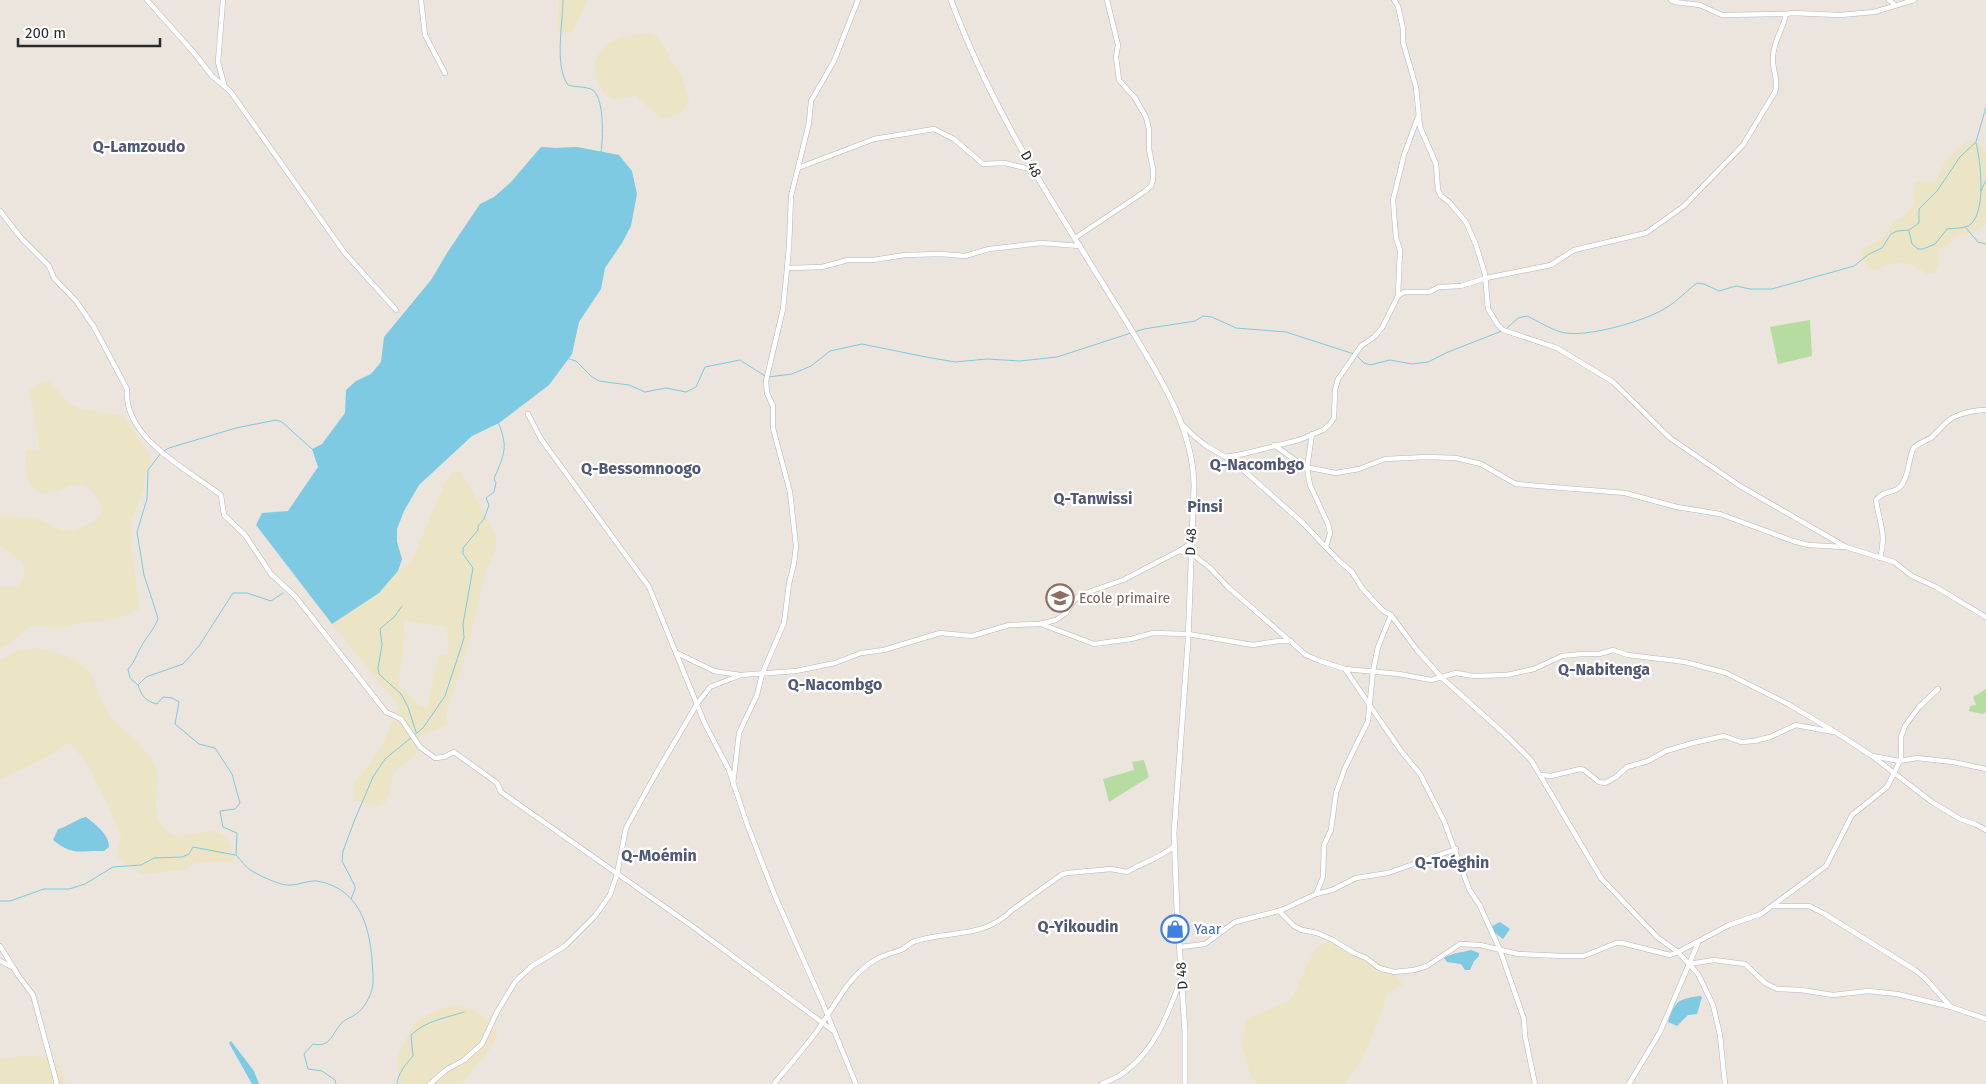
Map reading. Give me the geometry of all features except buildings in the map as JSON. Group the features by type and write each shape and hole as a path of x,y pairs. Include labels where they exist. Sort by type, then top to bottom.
{"street":[{"path":"147,0 212,76 224,85 344,252 396,310"},
{"path":"223,0 218,62 224,85"},
{"path":"421,0 425,35 445,73"},
{"path":"734,784 739,733 757,696 762,674 784,623 796,546 790,492 773,428 773,406 767,393 766,382 783,309 790,196 809,124 811,101 834,61 858,0"},
{"name":"D 48","path":"951,0 986,82 1035,171 1172,401 1192,462 1194,485 1188,634 1173,847 1185,1032 1185,1084"},
{"path":"1075,238 1144,192 1151,186 1153,180 1149,129 1146,117 1135,98 1120,80 1116,57 1118,45 1107,0"},
{"path":"1394,0 1398,6 1403,29 1402,42 1416,87 1420,127 1436,164 1438,190 1441,196 1449,202 1466,222 1476,245 1486,278 1488,309 1498,326 1503,330 1557,348 1613,382 1670,438 1740,486 1846,547 1894,562 1912,576 1936,587 1986,617"},
{"path":"1671,0 1700,5 1722,16 1792,13 1840,15 1874,12 1914,0"},
{"path":"1888,0 1895,6"},
{"path":"1398,296 1404,292 1429,292 1439,287 1461,286 1486,278 1551,265 1574,250 1646,233 1684,206 1743,145 1775,92 1778,85 1773,62 1774,46 1786,14"},
{"path":"1225,456 1243,454 1299,440 1323,430 1334,418 1335,390 1338,379 1361,346 1374,337 1382,328 1398,296 1400,250 1396,238 1393,200 1404,155 1418,116"},
{"path":"798,168 874,139 934,129 954,139 983,164 1017,164 1035,171"},
{"path":"0,211 21,238 49,266 54,278 76,301 94,327 127,389 126,399 138,429 161,453 221,495 224,515 245,536 271,574 295,596 386,712 402,719 420,747 435,758 444,757 454,752 497,783 500,792 553,827 700,931 835,1032"},
{"path":"787,268 822,267 848,260 873,260 905,255 941,254 965,256 989,249 1041,243 1080,246"},
{"path":"1880,558 1884,545 1884,535 1876,500 1878,496 1882,493 1898,490 1904,482 1909,460 1915,446 1933,436 1952,418 1977,410 1986,410"},
{"path":"528,414 541,439 649,587 705,724 729,770 747,824 775,896 828,1014 856,1084"},
{"path":"1180,422 1194,436 1234,462 1269,492 1352,572 1362,588 1382,610 1391,615 1417,650 1442,677 1514,742 1531,760 1601,878 1657,937 1678,952 1698,974 1713,1005 1720,1036 1725,1084"},
{"path":"1312,434 1307,468 1310,485 1328,524 1330,533 1326,547"},
{"path":"1274,445 1287,456 1307,468 1336,473 1384,460 1427,457 1456,458 1481,464 1516,484 1625,493 1677,507 1720,514 1808,545 1846,547"},
{"path":"677,653 714,670 741,675 796,672 835,663 861,653 884,650 940,633 972,636 1008,625 1040,624 1056,620 1066,613 1080,595 1122,580 1179,552 1192,543"},
{"path":"1179,552 1191,553 1210,568 1228,587 1311,657 1345,669 1373,671 1432,680 1456,673 1474,676 1507,675 1534,669 1562,656 1599,654 1613,650 1628,655 1685,662 1726,673 1788,704 1837,732 1932,802 1960,820 1975,824 1986,830"},
{"path":"1316,894 1323,878 1324,844 1331,830 1336,793 1345,768 1368,720 1373,671 1378,647 1391,615"},
{"path":"1040,624 1094,644 1131,639 1153,633 1188,634 1253,645 1291,641"},
{"path":"1345,669 1427,785 1456,849 1469,889 1480,906 1500,950 1524,1019 1525,1036 1536,1084"},
{"path":"430,1084 446,1070 464,1060 482,1044 515,982 532,966 565,946 595,916 610,895 617,874 626,828 697,704 710,687 741,675"},
{"path":"1279,911 1294,926 1302,930 1316,932 1354,954 1366,958 1379,968 1394,972 1414,970 1427,966 1460,944 1518,954 1584,956 1622,943 1670,955 1698,943 1729,926 1762,914 1826,866 1852,815 1887,787 1899,762 1901,737 1905,726 1938,689"},
{"path":"1541,775 1551,776 1580,768 1599,782 1605,783 1628,767 1648,761 1666,751 1724,736 1741,742 1754,741 1770,737 1796,725 1837,732"},
{"path":"1872,756 1899,762 1917,758 1953,762 1986,769"},
{"path":"774,1084 823,1022 842,993 867,965 876,959 902,949 915,941 985,928 1006,917 1025,900 1061,875 1111,869 1128,872 1136,866 1166,854 1173,847"},
{"path":"1180,947 1205,944 1235,922 1279,911 1316,894 1332,890 1356,878 1388,874 1456,849"},
{"path":"1773,906 1809,906 1823,913 1915,970 1925,978 1951,1007"},
{"path":"1629,1084 1660,1032 1698,943"},
{"path":"0,946 13,968 33,995 57,1084"},
{"path":"1689,964 1714,960 1745,964 1765,983 1777,989 1801,990 1834,995 1868,991 1897,994 1951,1007 1986,1019"},
{"path":"0,961 13,968"},
{"path":"1102,1084 1125,1072 1144,1055 1162,1027 1182,978"}],"green space":[{"path":"1810,320 1812,356 1778,364 1770,327"},
{"path":"1986,689 1986,712 1983,714 1969,711 1970,706 1976,705 1973,697"},
{"path":"1144,760 1149,777 1109,802 1103,779 1134,770 1132,762"}],"sand":[{"path":"559,0 588,0 572,32 557,33"},
{"path":"649,33 657,37 673,64 679,70 690,100 682,113 661,119 636,96 614,100 603,93 595,70 596,60 600,52 613,41 631,35"},
{"path":"1972,139 1986,149 1986,222 1972,232 1955,236 1947,247 1938,250 1939,264 1934,273 1927,274 1913,266 1901,263 1889,265 1875,271 1869,267 1862,258 1861,251 1882,238 1895,221 1905,215 1912,207 1914,203 1914,183 1919,181 1933,183 1950,155"},
{"path":"49,380 70,404 78,408 123,416 148,452 151,461 145,475 144,488 131,521 131,546 140,609 123,617 89,621 58,629 33,626 26,629 2,648 0,646 0,587 17,587 23,579 24,570 23,563 0,545 0,516 35,519 58,528 71,530 88,524 102,514 97,498 86,486 75,485 52,493 46,493 33,488 27,476 26,449 40,451 29,391 42,381"},
{"path":"461,471 496,535 496,549 486,571 463,665 447,710 446,716 449,725 419,738 416,755 393,773 385,803 378,806 355,801 354,784 381,748 396,712 400,708 332,624 379,593 398,571 412,560 444,485 452,472","holes":["404,621 447,627 448,654 439,655 427,707 418,704 399,684 403,659"]},
{"path":"36,648 70,657 86,669 94,680 105,708 151,758 157,774 156,810 162,826 176,836 207,831 221,833 227,839 230,847 234,861 231,864 219,861 196,863 184,870 142,874 117,857 121,838 111,812 90,769 70,742 45,758 0,779 0,660 18,650"},
{"path":"1331,939 1352,953 1388,966 1403,985 1387,994 1375,1029 1364,1053 1344,1084 1257,1084 1252,1079 1242,1047 1246,1019 1291,1000 1315,949"},
{"path":"458,1005 481,1014 498,1032 492,1047 461,1084 400,1084 397,1064 398,1055 415,1022 441,1008"},
{"path":"26,1055 53,1060 60,1068 66,1084 0,1084 0,1060"}],"water":[{"path":"541,147 577,147 619,155 632,171 637,194 631,226 605,268 601,289 579,322 572,354 549,385 499,423 472,436 419,485 404,511 397,529 397,542 402,559 398,571 379,593 332,624 256,525 262,513 288,511 318,467 312,449 322,444 345,413 346,390 356,381 371,374 381,362 384,337 431,280 480,204 494,197 511,182"},
{"path":"86,817 107,838 109,847 104,851 72,851 53,840 58,829"},
{"path":"1500,922 1510,929 1503,939 1494,932 1492,926"},
{"path":"1471,950 1479,953 1479,956 1474,961 1470,970 1465,970 1461,964 1447,962 1444,958 1454,954"},
{"path":"1702,997 1697,1014 1688,1015 1677,1026 1668,1022 1678,1002"},
{"path":"231,1041 254,1071 259,1084 252,1084 229,1043"}],"waterway":[{"path":"563,0 560,44 561,67 568,85 589,88 596,93 602,118 601,153"},
{"path":"1506,329 1518,318 1527,316 1561,332 1571,334 1598,331 1614,328 1655,314 1673,303 1697,283 1719,291 1736,286 1750,289 1772,289 1854,266 1869,254 1882,248 1891,234 1897,231 1909,230 1919,223 1919,209 1937,191 1960,157 1976,142 1986,107"},
{"path":"1909,231 1912,244 1918,249 1923,249 1935,244 1947,229 1963,228 1971,224 1979,208 1981,185 1976,143"},
{"path":"1981,191 1986,180"},
{"path":"1966,228 1978,242 1986,244"},
{"path":"1134,332 1195,321 1203,316 1212,317 1236,328 1286,332 1354,354"},
{"path":"1357,356 1364,363 1370,365 1390,360 1412,364 1428,362 1502,331"},
{"path":"768,377 792,374 811,366 830,351 862,344 955,362 987,359 1020,361 1057,357 1131,333"},
{"path":"569,359 576,361 599,381 629,385 645,392 666,388 686,392 696,387 705,367 740,360 765,376"},
{"path":"164,451 236,428 276,420 282,422 312,449"},
{"path":"351,899 355,886 342,861 343,851 373,777 385,759 423,728 445,696 464,638 463,624 473,568 463,554 463,548 478,530 478,526 484,519 489,505 486,498 494,492 496,483 494,479 504,451 503,438 498,422"},
{"path":"138,685 130,678 128,669 158,618 144,575 137,532 147,499 148,470 161,453"},
{"path":"283,593 271,601 247,593 233,593 199,646 183,664 146,677 138,685 144,697 153,703 157,704 163,697 172,698 179,702 175,724 199,744 215,748 232,774 240,803 235,809 220,811 223,827 237,833 236,855 246,866 259,875 284,885 317,881 333,886 346,894 356,904 363,917 371,947 373,984 370,996 359,1011 343,1021 330,1040 320,1045 313,1044 304,1054 308,1069 322,1071 335,1080 336,1084"},
{"path":"402,606 395,616 380,629 382,645 378,668 379,674 401,694 408,707 416,732"},
{"path":"0,901 10,901 44,889 69,889 85,884 113,867 141,865 154,858 182,857 189,854 193,847 235,855"},
{"path":"397,1084 401,1072 413,1056 411,1035 429,1023 464,1012"}],"place":[{"name":"Ecole primaire","path":"1060,598"},
{"name":"Yaar","path":"1175,929"}],"district":[{"name":"Q-Lamzoudo","path":"139,146"},
{"name":"Q-Nacombgo","path":"1257,464"},
{"name":"Q-Bessomnoogo","path":"641,468"},
{"name":"Q-Tanwissi","path":"1093,498"},
{"name":"Pinsi","path":"1205,506"},
{"name":"Q-Nabitenga","path":"1604,669"},
{"name":"Q-Nacombgo","path":"835,684"},
{"name":"Q-Moémin","path":"659,855"},
{"name":"Q-Toéghin","path":"1452,862"},
{"name":"Q-Yikoudin","path":"1078,926"}]}
